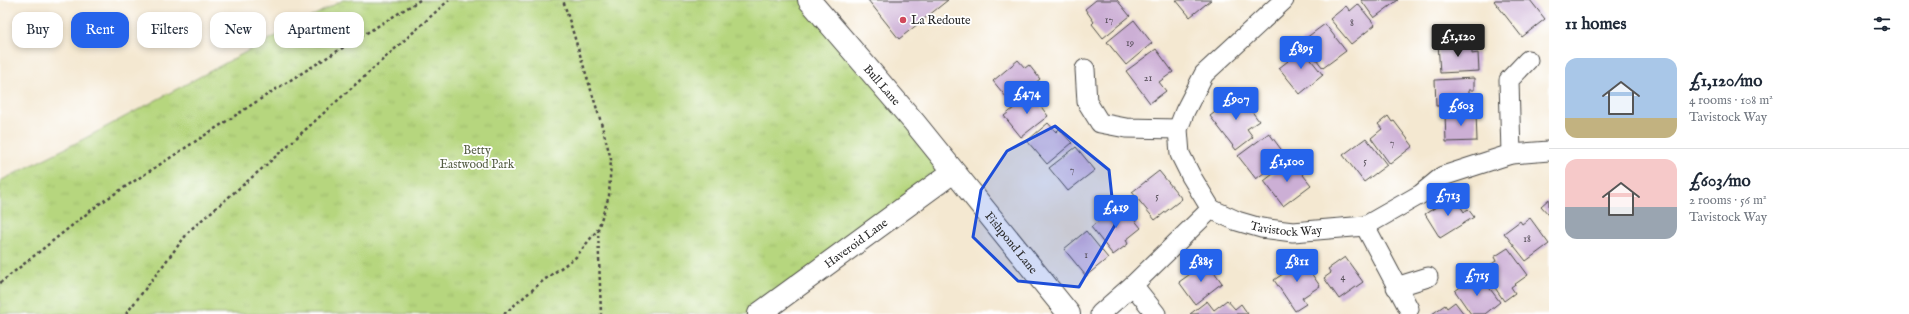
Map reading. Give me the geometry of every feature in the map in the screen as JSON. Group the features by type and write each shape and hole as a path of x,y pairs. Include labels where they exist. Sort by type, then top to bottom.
{"street":[{"name":"Bull Lane","path":"810,0 914,122 953,172"},
{"path":"1100,314 1133,285 1211,209 1190,176 1180,154 1178,130 1185,111 1204,74 1284,0"},
{"path":"1511,154 1509,80 1528,60"},
{"path":"1085,69 1087,102 1100,122 1126,128 1178,130"},
{"name":"Tavistock Way","path":"1211,209 1237,221 1262,228 1292,232 1365,226 1421,194 1443,176 1511,154 1549,151"},
{"name":"Haveroid Lane","path":"759,314 953,172"},
{"name":"Fishpond Lane","path":"953,172 1069,314"},
{"path":"1365,226 1409,309"},
{"path":"1396,287 1428,277"},
{"path":"1133,285 1156,314"}],"path":[{"path":"0,283 99,204 276,89 420,0"},
{"path":"126,314 190,230 264,167 449,0"},
{"path":"504,314 544,280 576,257 598,229 609,196 611,159 563,0"},
{"path":"598,229 601,314"}],"highlighted area":[{"path":"1055,126 1109,170 1115,225 1079,287 1018,281 973,237 981,190 1007,151"}],"green space":[{"name":"Betty Eastwood Park","path":"343,0 809,0 953,172 759,314 0,314 0,181 78,142 253,48 266,48 266,41 274,37 274,48 364,48 364,12 321,12"}],"building":[{"name":"La Redoute","path":"868,0 948,0 899,39"},
{"path":"1096,0 1117,0 1130,16 1103,38 1092,24 1094,22 1085,9"},
{"path":"1176,0 1211,0 1190,17"},
{"path":"1361,0 1398,0 1374,18"},
{"path":"1530,0 1545,19 1522,37 1494,1"},
{"path":"1358,4 1375,25 1351,44 1330,19 1346,6 1350,11"},
{"path":"1134,20 1152,43 1126,65 1107,42"},
{"path":"1325,24 1346,51 1323,68 1302,41"},
{"path":"1472,42 1472,54 1478,53 1479,71 1440,73 1438,43"},
{"path":"1300,46 1323,75 1300,94 1279,68 1288,61 1285,58"},
{"path":"1156,49 1173,72 1159,82 1166,91 1150,103 1126,71"},
{"path":"1018,60 1025,68 1029,65 1040,79 1011,103 993,81"},
{"path":"1474,78 1474,90 1469,90 1469,105 1436,106 1435,80"},
{"path":"1034,92 1042,102 1039,104 1048,116 1021,137 1004,116"},
{"path":"1239,94 1259,121 1247,129 1253,137 1236,150 1210,116"},
{"path":"1476,112 1477,141 1446,142 1445,114"},
{"path":"1388,116 1392,122 1394,121 1413,146 1390,164 1371,138 1382,129 1378,124"},
{"path":"1048,123 1056,132 1059,129 1072,143 1047,164 1027,141"},
{"path":"1269,133 1286,156 1256,179 1238,156"},
{"path":"1366,138 1387,165 1364,182 1343,155"},
{"path":"1076,147 1095,170 1068,191 1049,168"},
{"path":"1291,160 1311,185 1283,206 1264,181"},
{"path":"1159,171 1182,199 1155,220 1132,192"},
{"path":"1454,196 1464,212 1468,209 1474,217 1440,238 1425,214"},
{"path":"1549,199 1549,215 1541,206"},
{"path":"1121,203 1141,228 1126,240 1128,244 1113,255 1091,227"},
{"path":"1530,218 1549,244 1526,261 1504,233 1520,221 1522,224"},
{"path":"1086,231 1108,258 1086,276 1064,249"},
{"path":"1508,248 1528,275 1511,287 1515,293 1504,301 1483,270 1496,261 1494,257"},
{"path":"1300,257 1320,286 1302,298 1306,304 1295,311 1274,280 1287,271 1284,268"},
{"path":"1345,257 1363,282 1339,299 1324,278 1331,273 1328,269"},
{"path":"1207,262 1222,283 1195,304 1179,282"},
{"path":"1481,277 1500,302 1485,314 1471,314 1455,291 1471,279 1474,283"},
{"path":"1227,300 1235,309 1241,304 1248,314 1190,314 1207,301 1214,310"},
{"path":"1455,302 1464,314 1432,314 1445,305 1447,308"}],"place":[{"name":"La Redoute","path":"903,20"}]}
